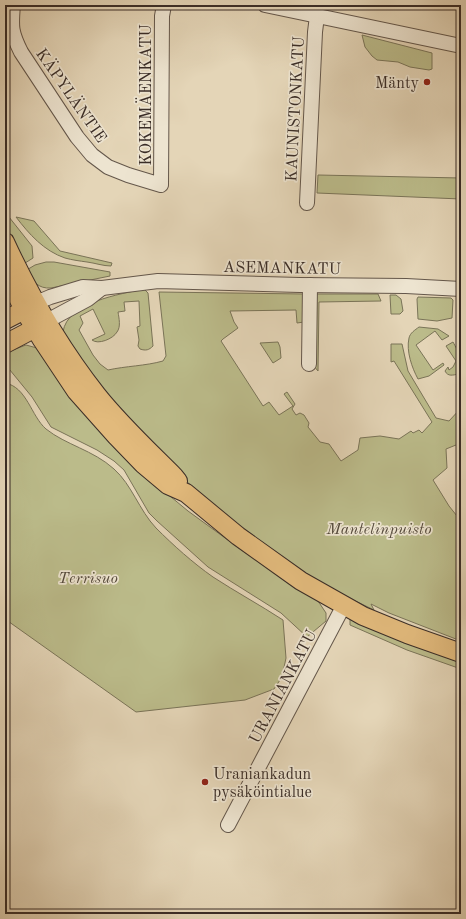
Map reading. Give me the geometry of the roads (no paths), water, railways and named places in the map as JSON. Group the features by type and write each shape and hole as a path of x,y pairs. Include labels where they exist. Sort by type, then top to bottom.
{"main road":[{"path":"5,242 30,307"},
{"path":"5,272 41,325 61,345 97,396 128,430 174,476 186,494 244,541 301,580 363,616 407,634 461,653"},
{"path":"5,320 30,307"},
{"path":"5,344 41,325"}],"street":[{"name":"KÄPYLÄNTIE","path":"13,5 11,24 13,37 21,52 77,137 92,155 108,167 161,185"},
{"name":"KOKEMÄENKATU","path":"161,185 162,16 164,5"},
{"path":"265,5 461,46"},
{"name":"KAUNISTONKATU","path":"307,203 317,16"},
{"name":"ASEMANKATU","path":"30,307 50,297 83,287 102,288 158,281 310,286 399,286 461,289"},
{"path":"309,364 310,286"},
{"name":"ASEMANKATU","path":"41,325 88,299 102,288"},
{"name":"URANIANKATU","path":"228,825 344,605"}],"place":[{"name":"Mänty","path":"427,82"},
{"name":"Uraniankadun pysäköintialue","path":"205,782"}],"park label":[{"name":"Mantelinpuisto","path":"379,528"},
{"name":"Terrisuo","path":"88,577"}]}
